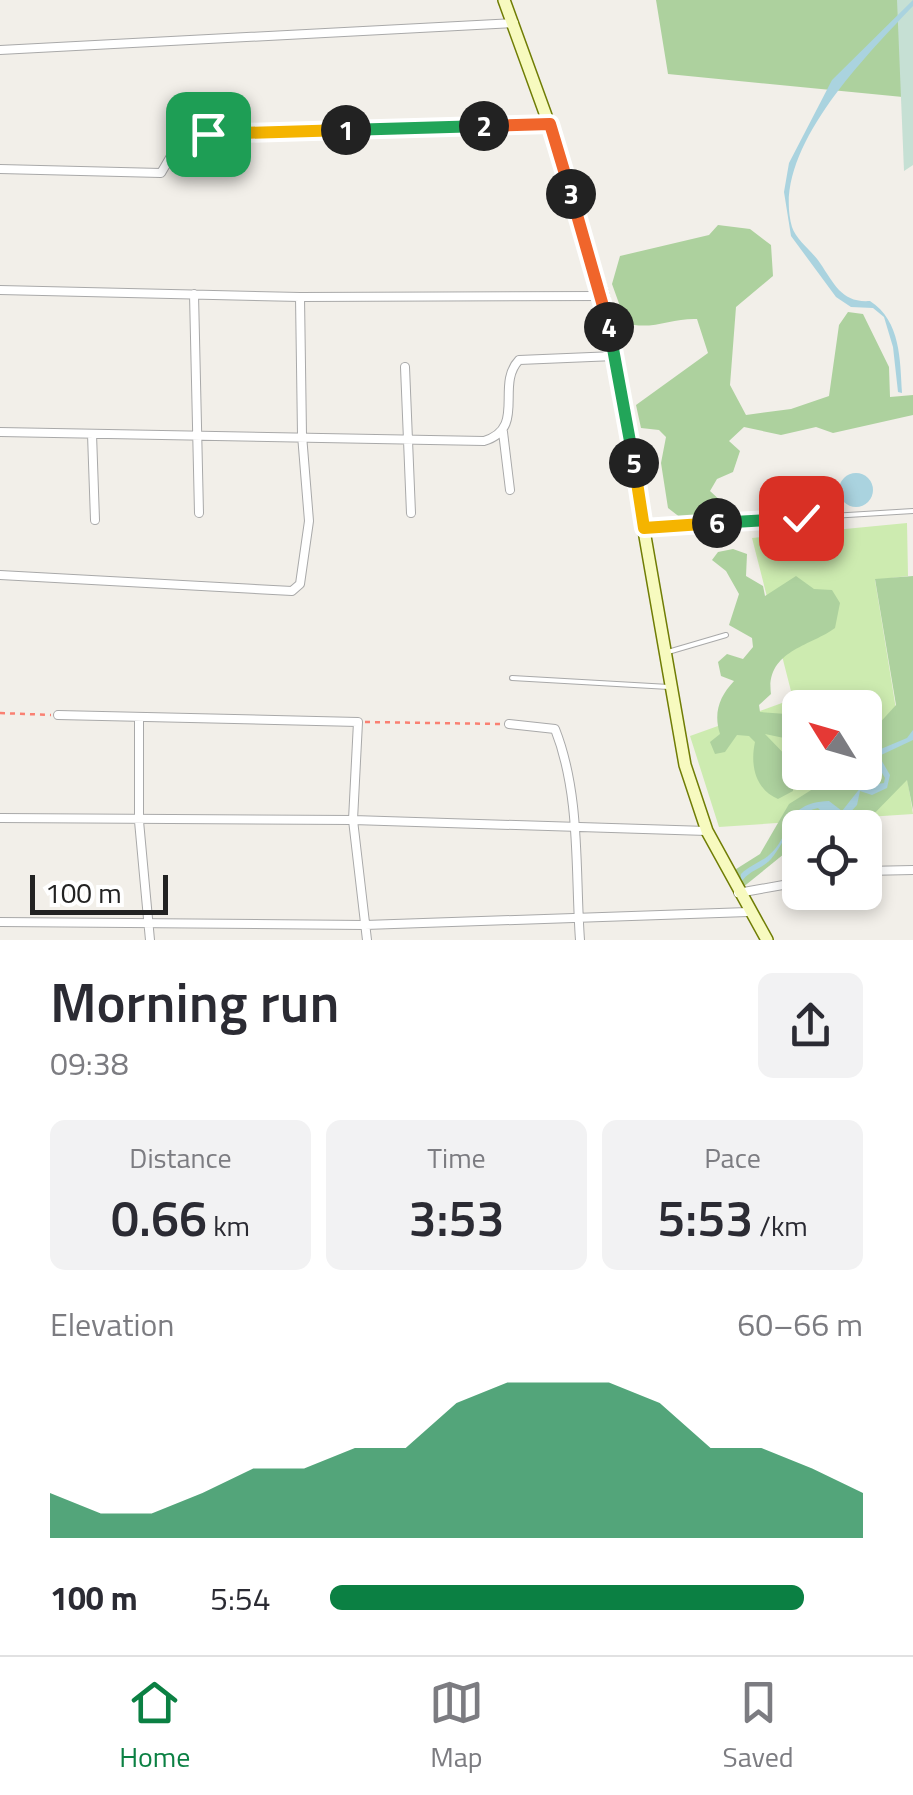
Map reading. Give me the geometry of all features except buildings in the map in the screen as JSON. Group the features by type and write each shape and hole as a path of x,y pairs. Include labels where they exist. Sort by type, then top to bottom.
{"main road":[{"path":"504,0 550,124 603,296 685,765 706,830 766,940"}],"street":[{"path":"0,50 514,22"},
{"path":"0,169 161,173 182,139 197,133 550,124"},
{"path":"0,290 300,297 603,296"},
{"path":"194,294 194,434 199,513"},
{"path":"0,575 292,591 304,574 309,521 302,435 300,297"},
{"path":"510,490 504,432 512,370 520,360 614,356"},
{"path":"405,368 411,513"},
{"path":"0,432 484,441 504,432"},
{"path":"92,434 95,520"},
{"path":"58,715 358,722 353,820 366,940"},
{"path":"139,718 139,820 150,940"},
{"path":"509,724 555,730 575,828 580,940"},
{"path":"0,818 353,820 706,830"},
{"path":"882,871 913,870"},
{"path":"738,893 782,885"},
{"path":"0,922 365,925 578,921 748,912"}],"lane":[{"path":"644,528 913,511"},
{"path":"663,654 726,636"},
{"path":"512,678 669,688"}],"path":[{"path":"0,713 58,715"},
{"path":"358,722 509,724"}],"green space":[{"path":"656,0 913,0 913,98 668,74"},
{"path":"897,0 913,0 913,165 904,171"},
{"path":"718,225 750,229 771,245 773,276 736,307 730,385 746,415 791,409 829,396 839,325 848,312 863,314 889,367 890,397 913,395 913,415 833,433 816,427 781,435 744,427 729,441 740,451 733,472 717,479 710,491 723,503 690,525 668,508 661,463 666,437 659,430 641,428 636,405 708,353 697,319 644,326 626,323 612,284 620,256 709,235"},
{"path":"907,523 908,576 875,580 913,814 882,816 882,810 782,810 782,823 719,827 690,736 782,703 782,790 882,790 882,690 791,690 752,538"},
{"path":"733,549 747,554 746,576 763,586 765,596 796,576 814,589 832,590 840,603 835,628 782,659 771,680 771,694 759,705 760,712 782,714 782,738 765,734 782,752 782,790 793,790 778,799 759,783 753,759 755,742 749,736 737,735 725,752 715,754 710,742 720,734 719,705 734,681 721,676 718,662 727,654 743,659 753,647 752,638 729,625 739,594 726,571 712,560 718,552"},
{"path":"913,576 913,810 907,780 878,810 786,810 811,790 882,790 882,720 896,705 875,579"},
{"path":"782,816 782,856 742,888 733,871 760,854"}],"water":[{"path":"913,0 913,6 848,78 808,137 795,167 789,198 794,232 835,285 852,299 870,301 888,319 897,342 902,393 898,392 893,347 884,317 873,308 851,307 836,297 791,236 784,192 789,163 832,80"},
{"path":"856,473 868,478 873,490 868,502 856,507 844,502 839,490 844,478"},
{"path":"913,730 913,740 882,755 882,748 907,738"},
{"path":"882,761 890,775 887,788 872,795 860,791 857,805 852,810 843,810 859,790 882,790"},
{"path":"829,801 841,810 800,810 813,803"},
{"path":"782,839 771,859 741,883 741,874"}],"route":[{"path":"208,134 550,124 603,296 644,528 801,518"}]}
